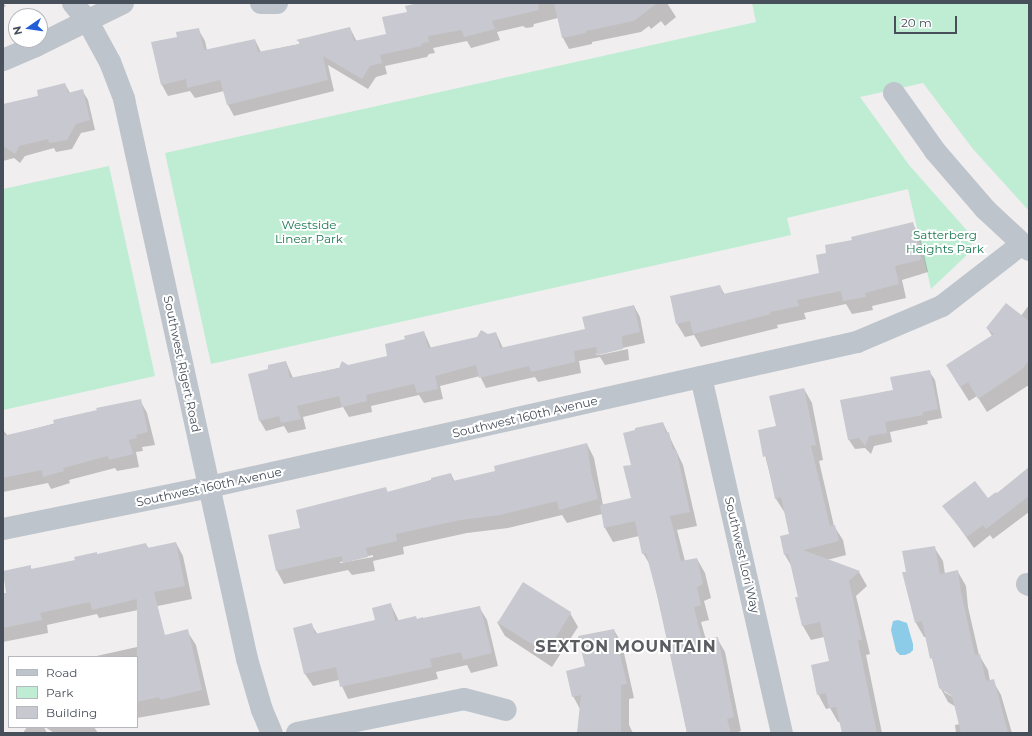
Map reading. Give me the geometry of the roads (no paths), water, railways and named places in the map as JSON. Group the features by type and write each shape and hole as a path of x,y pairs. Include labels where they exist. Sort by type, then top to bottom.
{"street":[{"name":"Southwest Rigert Road","path":"73,3 87,20 110,62 124,99 247,658 262,710 272,733"},
{"path":"3,60 36,46 122,3"},
{"path":"261,3 277,3"},
{"path":"894,93 935,151 985,209 1025,247"},
{"name":"Southwest 160th Avenue","path":"3,529 209,487 857,342 942,306 1025,247"},
{"name":"Southwest Lori Way","path":"701,377 782,733"},
{"path":"297,733 464,699 506,710"}],"water":[{"path":"898,620 907,623 913,644 913,650 905,655 900,655 896,651 891,630 893,621"}],"district":[{"name":"SEXTON MOUNTAIN","path":"626,647"}],"park label":[{"name":"Westside Linear Park","path":"309,232"},
{"name":"Satterberg Heights Park","path":"945,242"}]}
